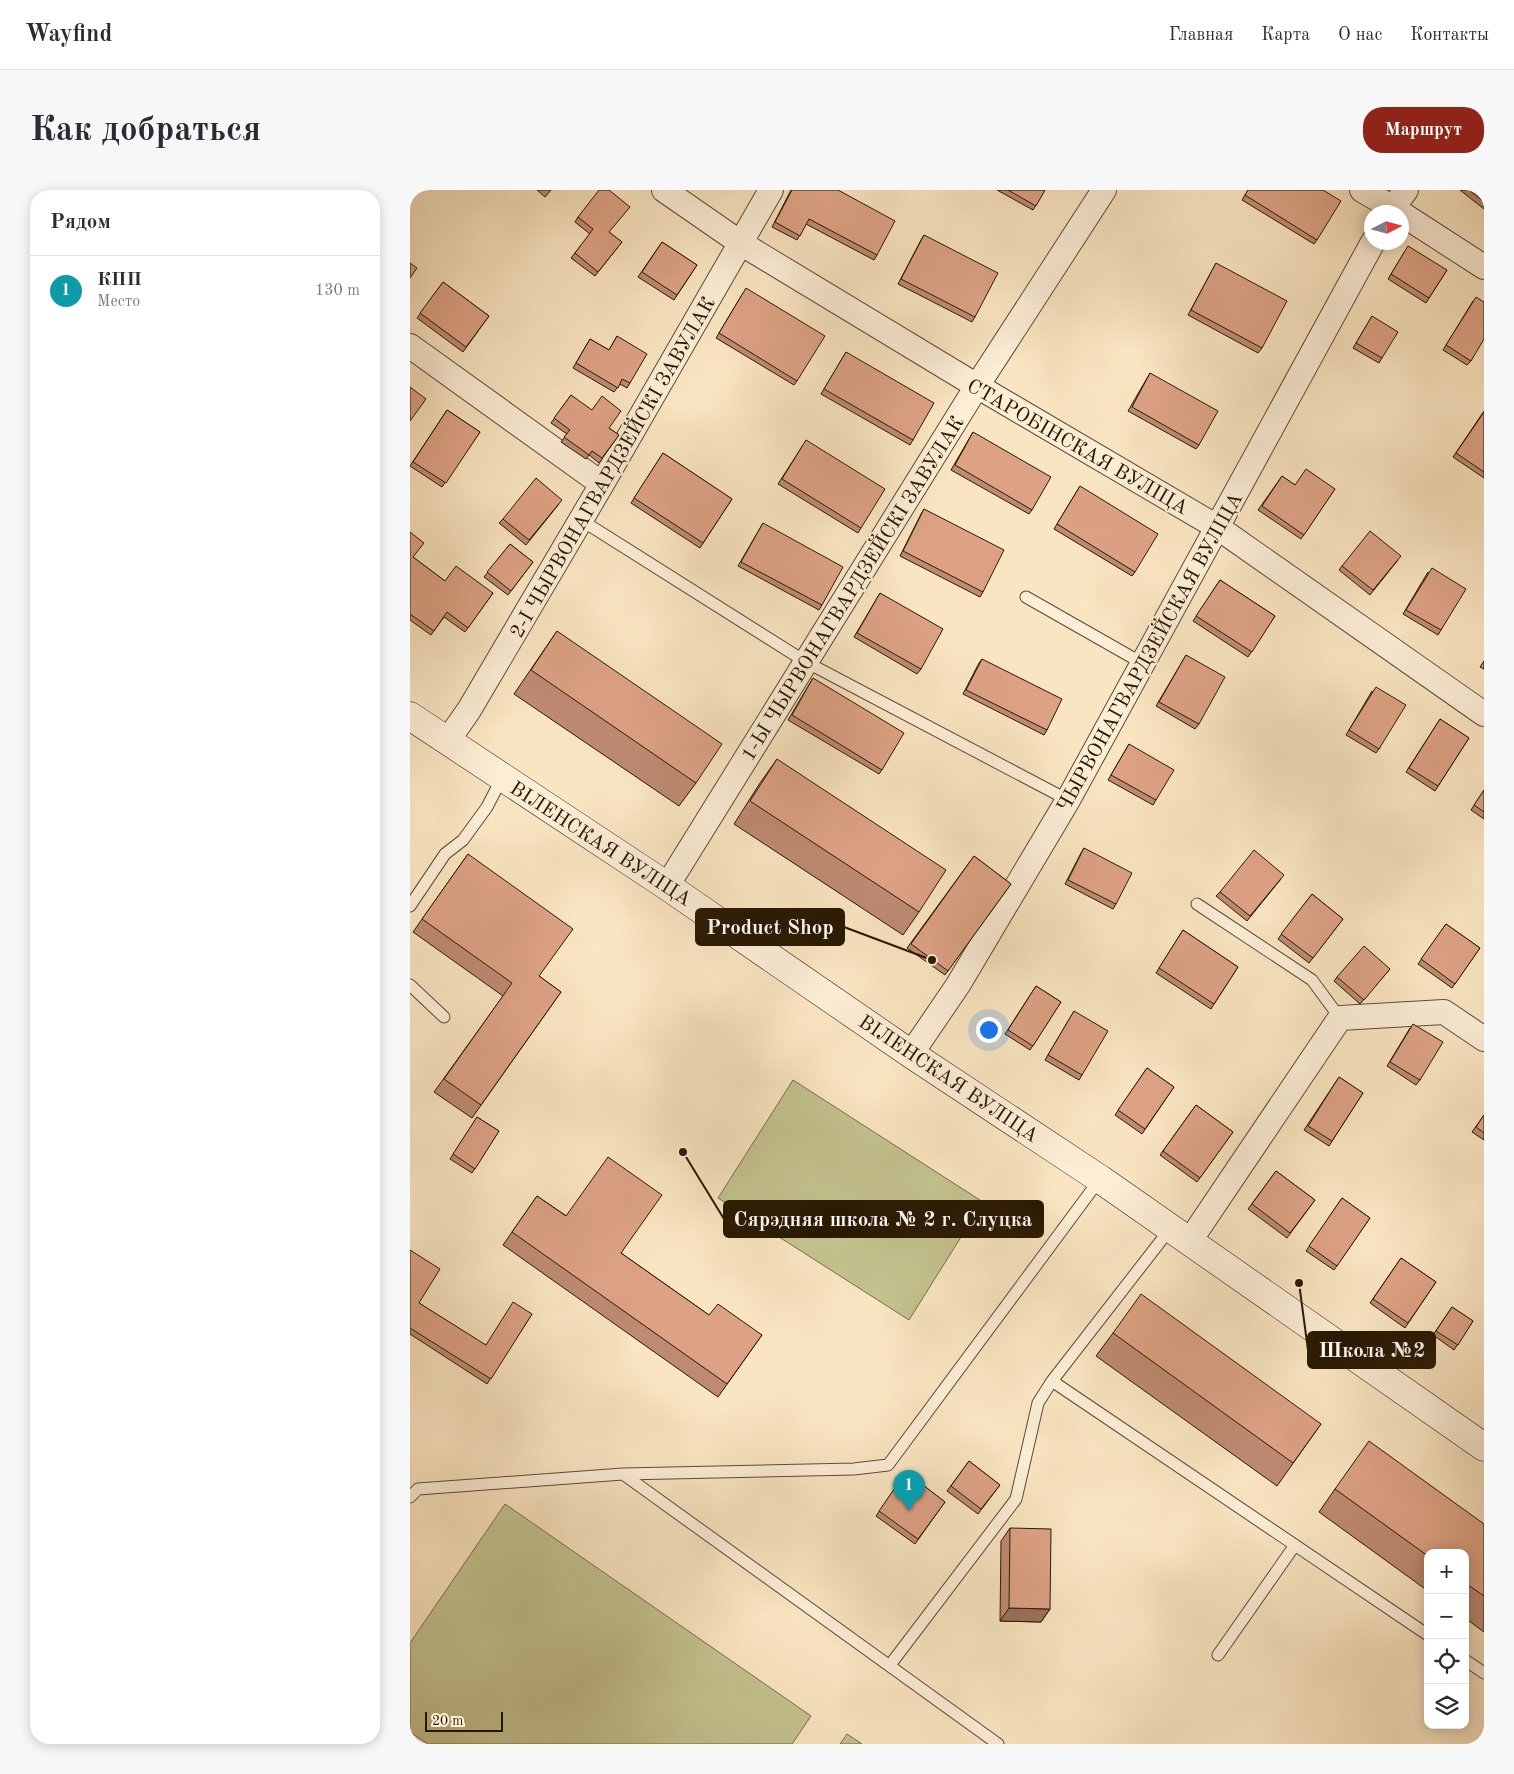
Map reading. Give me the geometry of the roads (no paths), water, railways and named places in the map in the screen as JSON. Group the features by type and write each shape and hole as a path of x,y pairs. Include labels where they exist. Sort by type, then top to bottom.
{"main road":[{"name":"ВІЛЕНСКАЯ ВУЛІЦА","path":"410,716 667,886 911,1054 1100,1178 1179,1236 1484,1447"}],"street":[{"name":"СТАРОБІНСКАЯ ВУЛІЦА","path":"664,190 742,244 977,386 1217,527 1484,714"},
{"name":"2-І ЧЫРВОНАГВАРДЗЕЙСКІ ЗАВУЛАК","path":"448,740 468,710 581,520 742,244 771,190"},
{"name":"1-Ы ЧЫРВОНАГВАРДЗЕЙСКІ ЗАВУЛАК","path":"667,886 977,386 1104,190"},
{"path":"1362,190 1394,205"},
{"path":"1409,215 1484,267"},
{"name":"ЧЫРВОНАГВАРДЗЕЙСКАЯ ВУЛІЦА","path":"911,1054 958,985 1068,800 1369,250"},
{"path":"410,346 602,484"},
{"path":"1179,1236 1340,1018 1444,1012 1484,1039"}],"lane":[{"path":"581,520 806,662 1068,800"},
{"path":"1026,597 1142,663"},
{"path":"410,906 445,854 464,840 487,806 502,778"},
{"path":"1197,904 1312,980 1340,1018"},
{"path":"410,985 444,1017"},
{"path":"410,1497 418,1489 623,1474 854,1469 888,1465 1100,1178"},
{"path":"890,1665 1016,1499 1038,1403 1052,1381 1179,1236"},
{"path":"1052,1381 1424,1632"},
{"path":"623,1474 998,1744"},
{"path":"1218,1655 1295,1545"},
{"path":"1469,1663 1484,1673"}],"place":[{"name":"Product Shop","path":"932,960"},
{"name":"Сярэдняя школа № 2 г. Слуцка","path":"683,1152"},
{"name":"Школа №2","path":"1299,1283"},
{"name":"КПП","path":"909,1511"}]}
